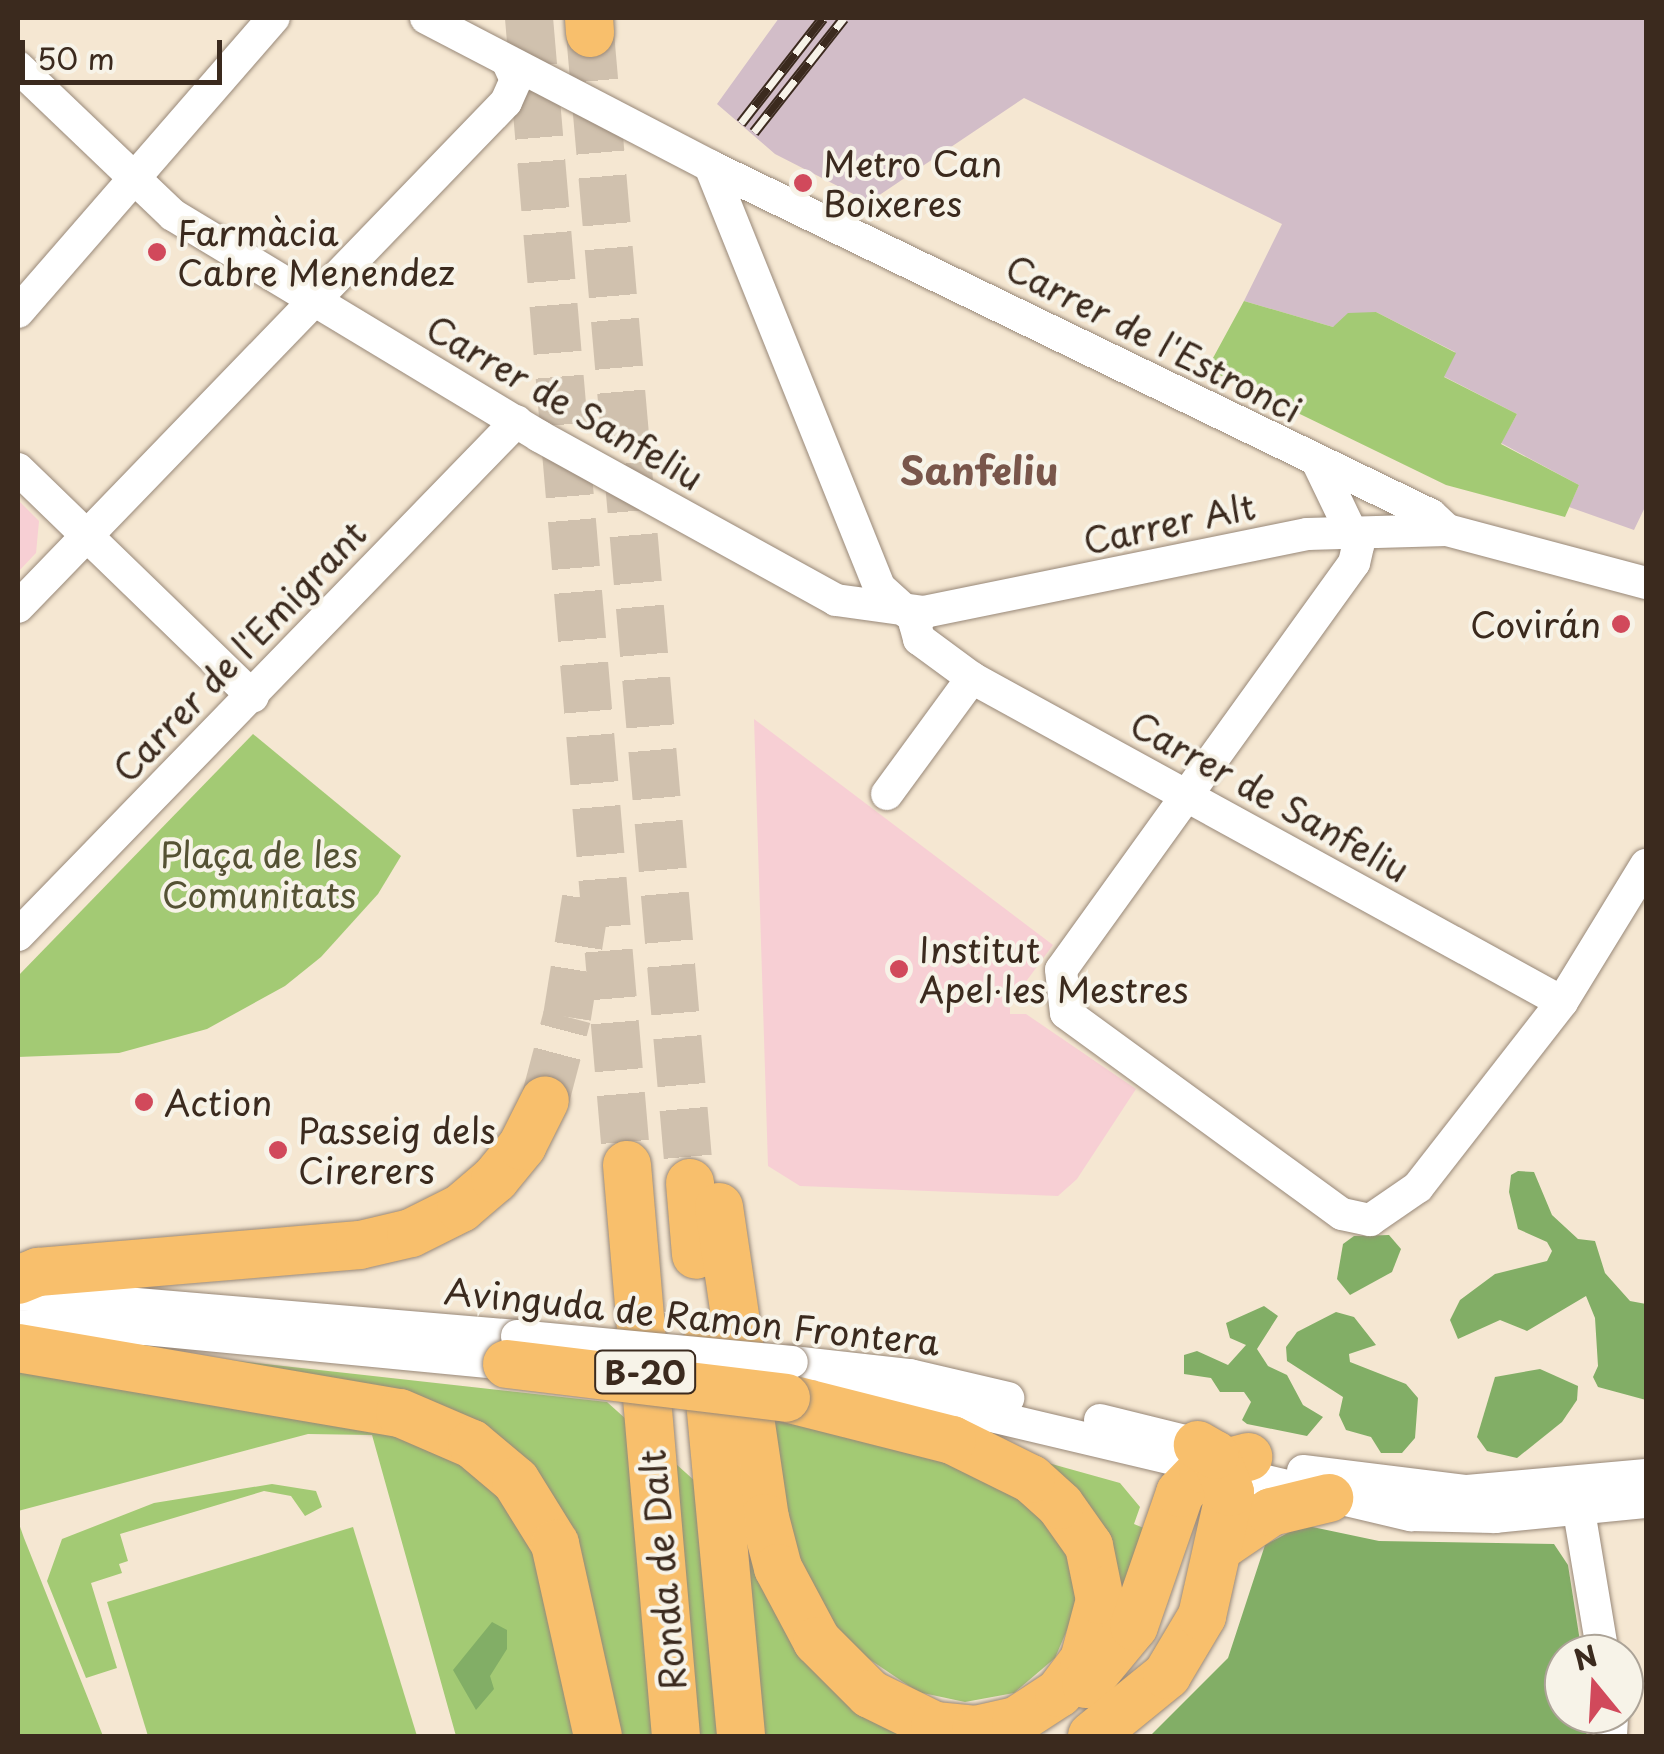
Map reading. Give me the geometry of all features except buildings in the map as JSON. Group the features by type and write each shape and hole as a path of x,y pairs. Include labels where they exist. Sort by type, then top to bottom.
{"highway":[{"path":"18,1280 38,1272 360,1245 411,1233 461,1208 495,1180 522,1146 545,1100"},
{"name":"Ronda de Dalt","path":"627,1165 676,1736"},
{"name":"Ronda de Dalt","path":"741,1736 704,1195 764,1518 795,1604 841,1669 901,1713 955,1729 1016,1721"},
{"path":"18,1348 400,1413 472,1444 516,1481 555,1544 598,1736"},
{"path":"512,1350 786,1382 952,1440 1031,1479 1072,1518 1094,1563 1098,1619 1070,1683 1016,1721"},
{"path":"1016,1721 1075,1693 1111,1660 1146,1599 1172,1506 1218,1461 1230,1492 1221,1546 1202,1616 1182,1655 1138,1702 1092,1736"},
{"path":"1221,1546 1271,1512 1328,1498"}],"street":[{"path":"18,312 274,18"},
{"name":"Carrer de l'Estronci","path":"426,18 710,166 1431,516 1447,530 1646,583"},
{"path":"18,608 506,102 516,80 508,63"},
{"name":"Carrer de Sanfeliu","path":"18,67 173,216 803,586 836,600 916,612 919,639 972,678 1562,1002"},
{"path":"710,166 880,588 916,612"},
{"name":"Carrer de l'Emigrant","path":"18,935 517,421"},
{"path":"1318,464 1358,546 1354,563 1060,970 1059,995 1074,1022 1342,1214 1370,1220 1418,1187 1562,1002 1642,878"},
{"path":"18,469 253,696"},
{"name":"Carrer Alt","path":"916,612 1306,534 1447,530"},
{"path":"887,794 972,678"},
{"name":"Avinguda de Ramon Frontera","path":"18,1294 512,1350"},
{"name":"Avinguda de Ramon Frontera","path":"18,1326 145,1329 512,1350"},
{"name":"Avinguda de Ramon Frontera","path":"786,1382 991,1416 1218,1461 1371,1484 1467,1491 1646,1475"},
{"name":"Avinguda de Ramon Frontera","path":"1218,1461 1328,1498 1411,1514 1579,1511 1646,1502"},
{"path":"1579,1511 1600,1634"}],"shaded area":[{"path":"779,18 1646,18 1646,505 1634,530 1569,507 1579,485 1501,443 1517,414 1443,376 1455,352 1376,312 1333,327 1244,301 1282,224 1024,98 869,202 775,154 717,104"},
{"path":"18,500 39,521 36,553 18,572"},
{"name":"Institut Apel·les Mestres","path":"754,719 1053,945 1010,1003 1010,1014 1026,1014 1136,1089 1077,1179 1058,1196 800,1186 768,1166"}],"green space":[{"path":"1244,301 1333,327 1348,313 1376,312 1456,353 1444,377 1517,414 1501,444 1579,485 1565,517 1446,485 1207,369"},
{"name":"Plaça de les Comunitats","path":"253,734 401,856 378,894 321,957 285,986 207,1029 119,1053 18,1057 18,976"},
{"path":"1518,1171 1534,1172 1552,1215 1578,1239 1595,1241 1605,1273 1630,1301 1646,1304 1646,1400 1598,1387 1593,1377 1598,1366 1595,1318 1586,1296 1527,1331 1500,1320 1458,1339 1450,1320 1460,1300 1495,1274 1547,1261 1552,1251 1547,1242 1518,1229 1509,1192 1511,1175"},
{"path":"1389,1235 1401,1249 1392,1272 1350,1295 1337,1279 1343,1244 1354,1236"},
{"path":"1264,1306 1278,1316 1257,1349 1268,1366 1287,1375 1303,1405 1323,1417 1307,1436 1247,1424 1242,1420 1251,1402 1244,1392 1220,1392 1211,1378 1184,1374 1184,1355 1197,1351 1228,1365 1246,1345 1230,1338 1226,1323"},
{"path":"1336,1312 1354,1317 1376,1345 1349,1354 1350,1362 1406,1384 1418,1398 1415,1438 1402,1453 1381,1453 1371,1437 1346,1430 1339,1415 1343,1397 1287,1361 1286,1347 1297,1332"},
{"path":"41,1339 607,1402 755,1535 777,1605 969,1736 456,1736 372,1435 308,1434 18,1511 18,1356"},
{"path":"1540,1369 1578,1386 1577,1400 1562,1422 1517,1458 1487,1451 1477,1437 1495,1377"},
{"path":"768,1414 917,1446 1016,1495 1062,1532 1079,1602 1055,1658 1014,1693 965,1702 918,1692 863,1655 838,1629 804,1571 789,1526"},
{"path":"1041,1461 1120,1483 1140,1507 1134,1524 1146,1529 1119,1619"},
{"path":"272,1484 316,1491 322,1507 305,1516 291,1496 264,1491 120,1534 128,1561 119,1564 122,1573 91,1583 117,1668 86,1678 47,1581 62,1539 154,1503"},
{"path":"18,1521 24,1538 103,1736 18,1736"},
{"path":"1303,1525 1379,1541 1554,1544 1568,1565 1579,1634 1544,1634 1544,1734 1586,1736 1150,1736 1228,1658 1265,1545"},
{"path":"353,1527 417,1736 148,1736 107,1602"},
{"path":"492,1622 507,1630 507,1649 490,1676 494,1689 476,1710 453,1670"}],"tunnel":[{"path":"529,18 627,1165"},
{"path":"590,33 690,1183"},
{"path":"545,1100 567,1017 586,898"}],"railway":[{"path":"741,123 823,18"},
{"path":"754,132 844,18"}],"place":[{"name":"Metro Can Boixeres","path":"803,183"},
{"name":"Farmàcia Cabre Menendez","path":"157,252"},
{"name":"Covirán","path":"1621,624"},
{"name":"Institut Apel·les Mestres","path":"899,969"},
{"name":"Action","path":"144,1102"},
{"name":"Passeig dels Cirerers","path":"278,1150"}],"district":[{"name":"Sanfeliu","path":"979,470"}]}
